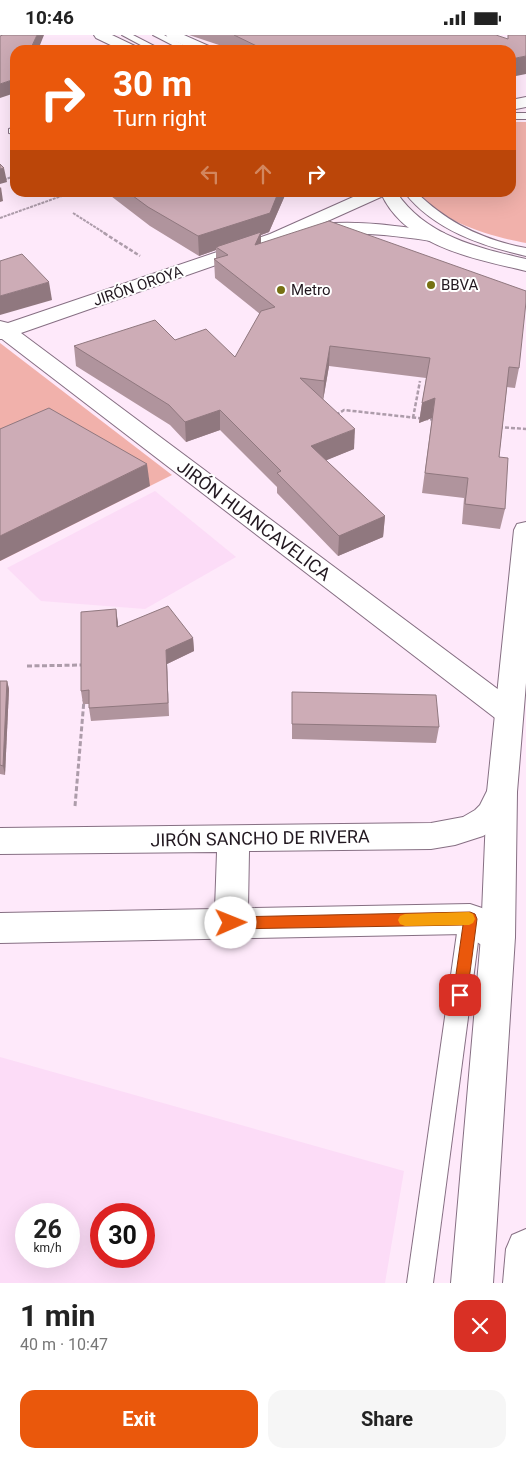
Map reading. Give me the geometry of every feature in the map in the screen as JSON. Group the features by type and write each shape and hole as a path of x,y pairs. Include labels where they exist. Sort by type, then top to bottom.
{"street":[{"path":"101,35 122,45"},
{"path":"173,35 195,45"},
{"name":"JIRÓN OROYA","path":"2,331 276,238 366,197"},
{"path":"392,197 399,208 413,221 438,237 492,257 526,265"},
{"name":"JIRÓN OROYA","path":"276,238 348,227 394,230 438,237"},
{"path":"492,257 526,277"},
{"name":"JIRÓN HUANCAVELICA","path":"2,331 509,713"},
{"path":"472,1283 484,928 502,792 526,530"},
{"name":"JIRÓN SANCHO DE RIVERA","path":"0,841 431,836 452,833 471,827 490,815 502,792"},
{"path":"231,923 233,839"},
{"path":"0,927 231,923 484,928"},
{"path":"524,1283 526,1249"}],"lane":[{"path":"126,35 147,45"},
{"path":"157,35 178,45"},
{"path":"415,197 428,211 450,226 497,246 526,252"},
{"path":"420,1283 484,928"}],"path":[{"path":"0,218 59,197"},
{"path":"73,213 170,275"},
{"path":"413,418 420,381"},
{"path":"332,418 344,410 442,421"},
{"path":"499,427 526,429"},
{"path":"27,666 87,665 86,675"},
{"path":"72,840 84,694"}],"shaded area":[{"path":"516,122 526,122 526,243 498,237 468,227 453,220 428,203 423,197 516,197"},
{"path":"0,343 172,475 0,561"},
{"path":"155,491 236,557 145,609 41,601 7,568"},
{"path":"0,1057 404,1171 385,1283 0,1283"}],"building":[{"path":"37,35 32,45 10,45 10,81 0,84 0,36"},
{"path":"234,35 496,35 508,39 508,35 526,35 526,56 516,58 516,45 255,45"},
{"path":"134,197 276,197 270,213 198,236"},
{"path":"329,221 526,291 519,368 509,367 499,457 508,458 505,509 465,504 468,478 425,473 435,398 422,403 430,358 330,346 324,381 300,378 355,429 311,446 385,516 339,536 277,473 281,471 220,410 185,422 169,405 74,346 155,320 175,340 206,329 235,357 261,311 275,307 214,259 228,255 216,247 261,232 255,245"},
{"path":"22,254 49,282 0,296 0,261"},
{"path":"49,408 147,464 0,536 0,429"},
{"path":"168,606 193,638 166,650 168,703 89,708 89,690 81,691 81,612 116,609 117,627"},
{"path":"0,681 7,681 3,766 0,765"},
{"path":"292,692 436,695 439,727 292,724"}],"slow traffic":[{"path":"405,920 469,919"}],"place":[{"name":"BBVA","path":"431,285"},
{"name":"Metro","path":"281,290"}],"route":[{"path":"231,923 470,919 460,995"}]}
